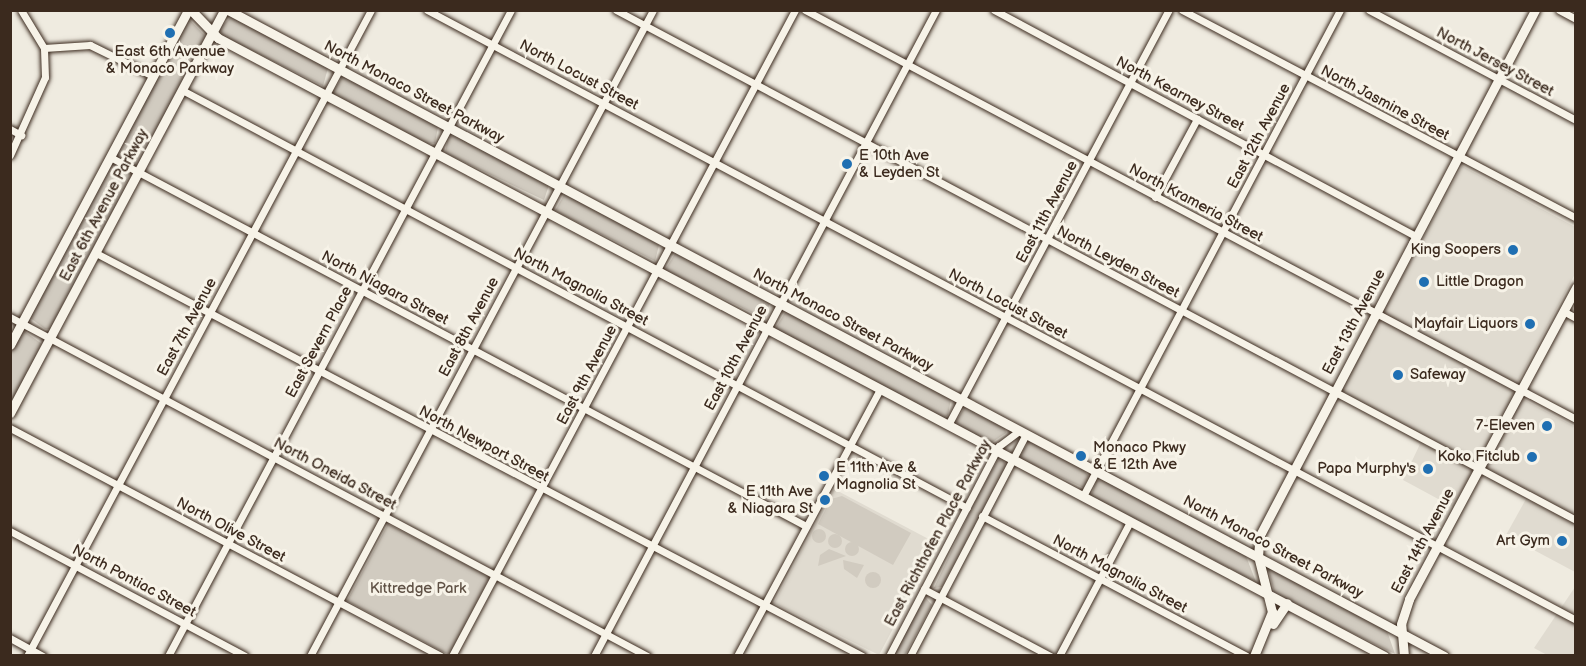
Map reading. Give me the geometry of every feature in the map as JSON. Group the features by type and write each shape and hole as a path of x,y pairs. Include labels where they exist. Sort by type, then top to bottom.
{"main road":[{"path":"189,10 212,33 326,95 1384,656"},
{"name":"East 6th Avenue Parkway","path":"10,345 189,10"},
{"name":"East 6th Avenue Parkway","path":"10,413 224,10"},
{"name":"North Monaco Street Parkway","path":"228,10 1444,656"},
{"name":"East 13th Avenue","path":"1254,656 1272,616 1270,594 1258,556 1260,535 1292,470 1535,10"},
{"name":"East 14th Avenue","path":"1404,656 1401,632 1405,607 1575,287"},
{"path":"1264,636 1287,603"}],"street":[{"path":"10,155 44,85 44,48 21,10"},
{"name":"East 7th Avenue","path":"29,652 370,10"},
{"name":"North Locust Street","path":"427,10 1575,620"},
{"name":"East Severn Place","path":"168,656 511,10"},
{"name":"North Leyden Street","path":"616,10 1575,520"},
{"name":"East 8th Avenue","path":"310,656 652,10"},
{"name":"East 9th Avenue","path":"452,656 716,163 795,10"},
{"name":"North Krameria Street","path":"805,10 1575,419"},
{"name":"East 10th Avenue","path":"594,656 936,10"},
{"name":"North Kearney Street","path":"994,10 1416,236"},
{"name":"East 11th Avenue","path":"948,425 1169,10"},
{"name":"North Jasmine Street","path":"1182,10 1575,218"},
{"name":"East 12th Avenue","path":"1083,496 1340,10"},
{"name":"North Jersey Street","path":"1370,10 1575,120"},
{"path":"1559,10 1575,19"},
{"path":"44,48 90,45 153,76"},
{"name":"North Magnolia Street","path":"182,90 967,508"},
{"path":"1155,197 1197,119"},
{"path":"10,129 21,135"},
{"name":"North Niagara Street","path":"110,157 806,526"},
{"name":"North Newport Street","path":"96,253 651,548 862,656"},
{"path":"1563,311 1575,318"},
{"name":"North Oneida Street","path":"10,317 647,656"},
{"path":"737,656 880,389"},
{"name":"North Olive Street","path":"10,428 440,656"},
{"name":"East Richthofen Place Parkway","path":"889,656 997,451 1023,433"},
{"name":"East Richthofen Place Parkway","path":"910,656 1012,459 1023,433"},
{"name":"North Magnolia Street","path":"982,516 1246,656"},
{"path":"1059,656 1130,522"},
{"name":"North Pontiac Street","path":"10,531 245,656"},
{"path":"924,589 1050,656"},
{"path":"10,638 29,652 43,656"}],"shaded area":[{"path":"1462,166 1575,227 1575,274 1512,393 1575,427 1575,572 1506,535 1526,499 1473,470 1453,507 1403,480 1420,444 1341,390"},
{"path":"834,489 938,544 879,655 774,603"},
{"path":"1575,587 1575,655 1547,655 1534,648"}],"green space":[{"path":"232,16 328,68 323,86 223,36 219,29"},
{"path":"188,18 206,37 50,329 45,329 29,317"},
{"path":"343,76 438,127 435,143 428,144 332,93"},
{"path":"455,135 549,185 544,200 445,153 448,137"},
{"path":"565,193 659,245 655,261 555,211"},
{"path":"676,252 770,302 765,319 665,270"},
{"path":"786,311 951,399 948,415 944,418 775,329"},
{"path":"24,331 42,344 11,404 11,352"},
{"path":"965,407 1005,428 1006,433 991,443 959,427 956,421"},
{"path":"1030,440 1084,470 1089,477 1084,488 1023,460 1020,455"},
{"path":"1003,459 1006,466 942,587 934,588 974,503 997,461"},
{"path":"1104,480 1246,556 1256,582 1091,496 1096,481"},
{"path":"842,496 911,533 893,565 818,524 831,499"},
{"name":"Kittredge Park","path":"388,524 490,577 449,655 347,601"},
{"path":"816,529 822,529 826,536 822,543 816,543 812,539 812,533"},
{"path":"832,534 838,534 842,541 838,548 832,548 828,544 828,538"},
{"path":"849,542 855,542 859,549 855,556 849,556 845,552 845,546"},
{"path":"829,549 846,556 818,566 820,555"},
{"path":"843,560 864,565 857,578 844,569"},
{"path":"1268,568 1387,631 1395,654 1275,595"},
{"path":"873,572 879,574 881,580 879,586 873,588 867,586 865,580 867,574"},
{"path":"925,597 932,605 905,655 893,655"}],"place":[{"name":"East 6th Avenue & Monaco Parkway","path":"170,33"},
{"name":"E 10th Ave & Leyden St","path":"847,164"},
{"name":"King Soopers","path":"1513,250"},
{"name":"Little Dragon","path":"1424,282"},
{"name":"Mayfair Liquors","path":"1530,324"},
{"name":"Safeway","path":"1398,375"},
{"name":"7-Eleven","path":"1547,426"},
{"name":"Monaco Pkwy & E 12th Ave","path":"1081,456"},
{"name":"Koko Fitclub","path":"1532,457"},
{"name":"Papa Murphy's","path":"1428,469"},
{"name":"E 11th Ave & Magnolia St","path":"824,476"},
{"name":"E 11th Ave & Niagara St","path":"825,500"},
{"name":"Art Gym","path":"1562,541"}]}
